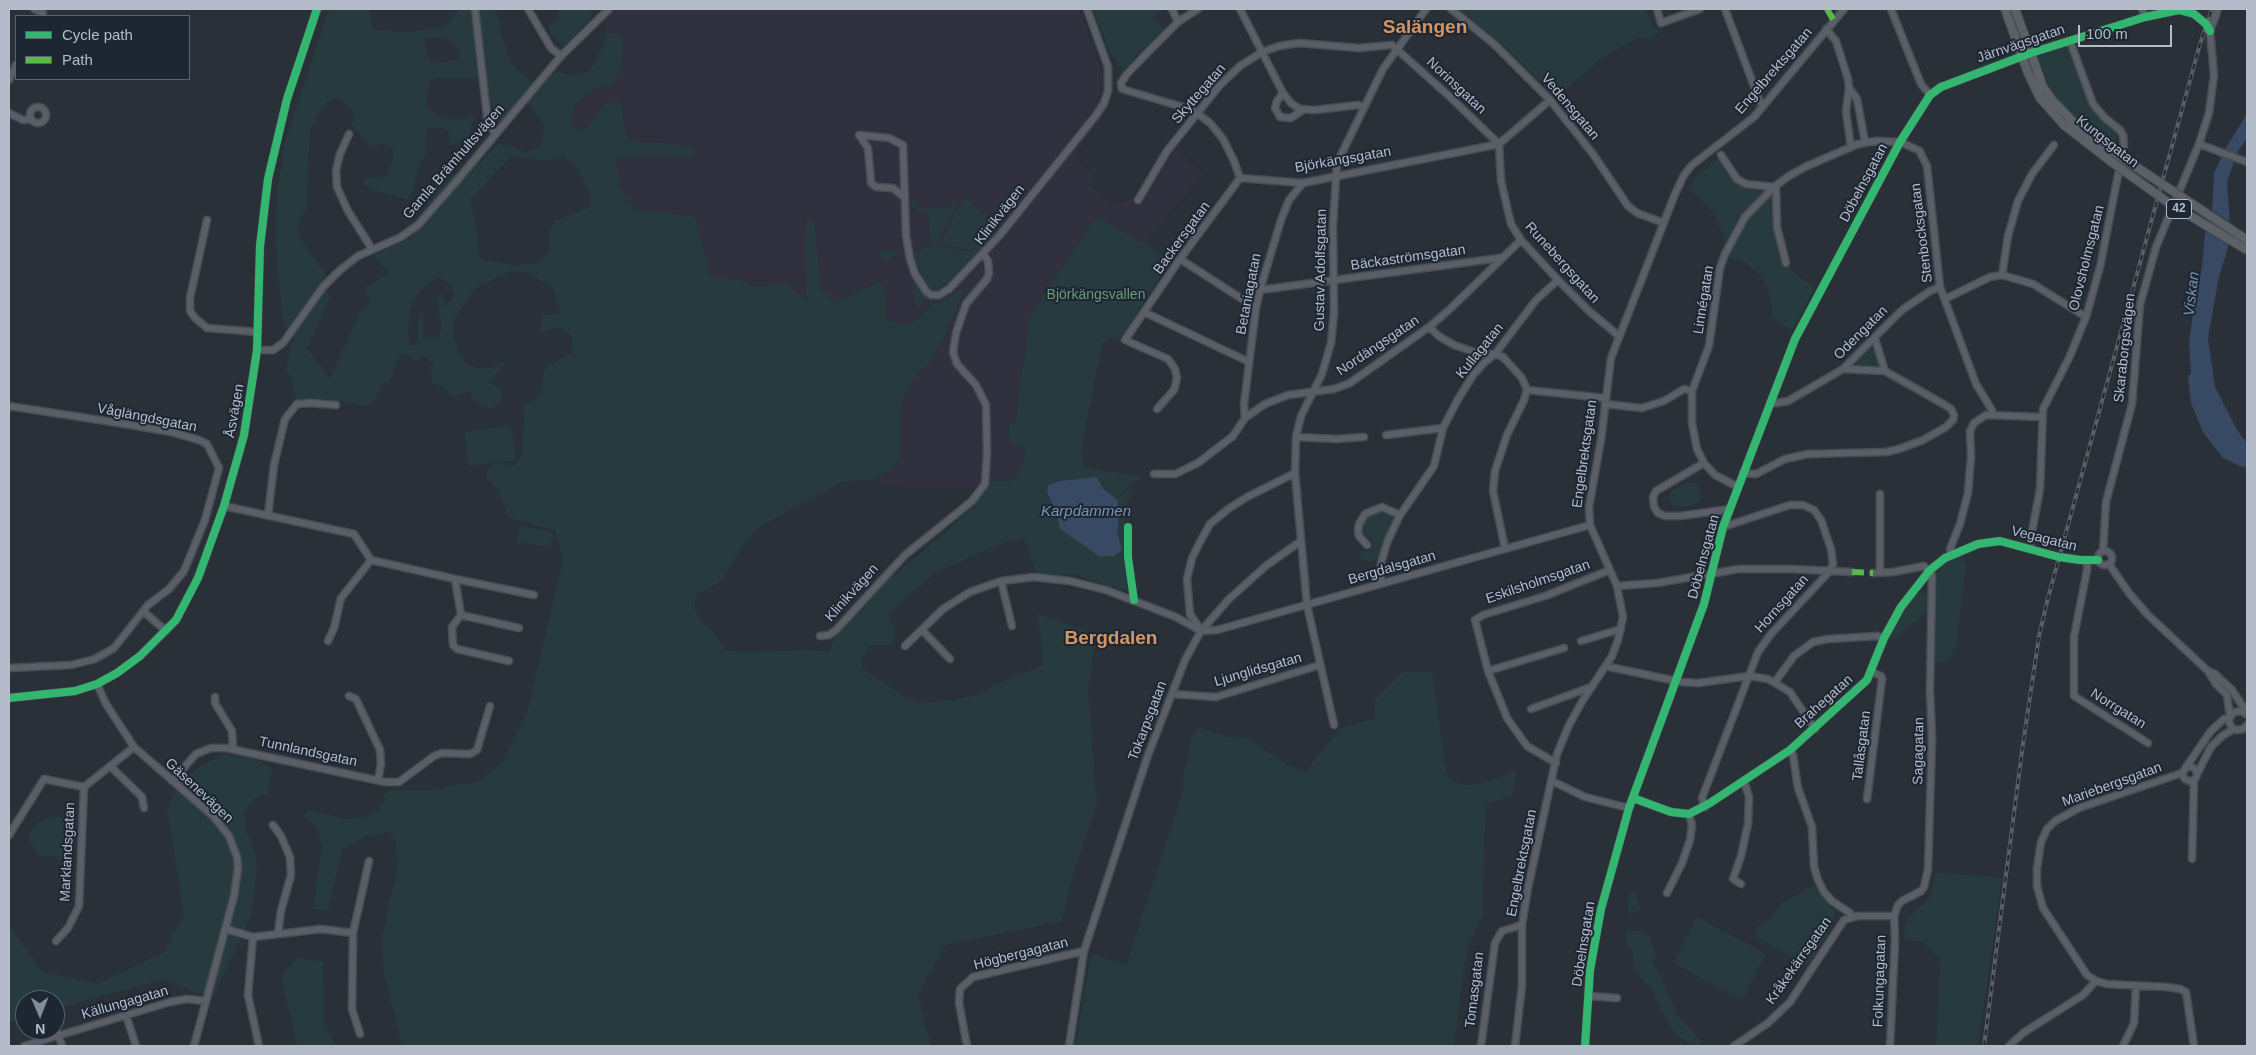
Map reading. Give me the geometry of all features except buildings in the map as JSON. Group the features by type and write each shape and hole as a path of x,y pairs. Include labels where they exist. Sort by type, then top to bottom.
{"main road":[{"name":"Kungsgatan","path":"2005,9 2035,90 2046,107 2076,135 2112,163 2169,203 2247,250"},
{"name":"Kungsgatan","path":"2015,9 2044,87 2052,100 2079,128 2247,240"}],"street":[{"path":"34,9 43,13"},
{"name":"Åsvägen","path":"9,698 58,694 85,689 97,684 131,664 166,631 182,611 192,592 208,556 224,506 247,419 255,368 258,332 260,246 271,166 287,99 317,9"},
{"path":"475,9 488,124 496,134"},
{"path":"528,9 551,48 561,56"},
{"name":"Gamla Brämhultsvägen","path":"263,350 278,348 288,338 324,287 358,256 401,237 418,224 561,56 609,9"},
{"name":"Klinikvägen","path":"820,636 832,633 905,554 972,501 985,484 987,453 986,405 976,385 957,364 953,352 955,339 966,304 987,279 989,273 988,261 983,254 1002,233 1104,103 1108,91 1108,67 1087,9"},
{"path":"1172,9 1178,22"},
{"path":"1198,9 1178,22 1127,74 1121,83 1122,89 1197,113 1223,139 1240,178"},
{"path":"1240,9 1283,93 1291,103 1304,109 1322,110 1358,105 1363,107"},
{"name":"Gustav Adolfsgatan","path":"1334,725 1307,605 1295,473 1296,437 1301,416 1322,374 1331,343 1334,313 1332,282 1337,163 1363,107 1397,48 1426,9"},
{"name":"Vedensgatan","path":"1451,9 1500,50 1550,100 1632,210 1664,223"},
{"path":"1656,9 1661,22 1700,9"},
{"path":"1725,9 1760,102 1764,106"},
{"name":"Engelbrektsgatan","path":"1515,1046 1522,985 1522,924 1528,888 1556,763 1569,726 1590,687 1612,656 1621,629 1622,607 1617,586 1590,525 1589,507 1598,455 1609,367 1619,336 1675,194 1688,169 1740,129 1764,106 1844,9"},
{"path":"1891,9 1921,84 1930,94"},
{"path":"2142,9 2145,17"},
{"name":"Skaraborgsvägen","path":"2103,550 2106,502 2132,404 2142,294 2156,247 2200,144 2209,113 2214,75 2210,31 2218,9"},
{"name":"Järnvägsgatan","path":"1930,94 1951,82 2031,53 2145,17 2188,10 2202,19 2210,31"},
{"path":"1826,29 1836,41 1849,88 1857,100 1865,142"},
{"name":"Olovsholmsgatan","path":"2029,548 2040,489 2044,405 2069,358 2086,317 2100,267 2124,145 2123,135 2120,130 2105,118 2093,104 2070,41"},
{"name":"Skyttegatan","path":"1138,200 1167,151 1220,85 1240,66 1262,52 1279,46 1299,43 1359,48 1392,45 1397,48"},
{"name":"Norinsgatan","path":"1397,48 1499,144"},
{"path":"9,80 15,67"},
{"path":"1849,88 1846,112 1851,147"},
{"path":"1283,93 1277,101 1275,108 1280,117 1291,118 1304,109"},
{"name":"Döbelnsgatan","path":"1585,1044 1594,942 1601,909 1632,798 1704,604 1723,527 1795,339 1900,142 1930,94"},
{"path":"1499,144 1550,100"},
{"path":"9,113 23,120 31,119"},
{"path":"349,134 340,154 336,170 337,187 345,206 372,249"},
{"path":"905,198 893,188 876,187 871,183 868,148 859,135 897,140 903,144 908,248 915,274 926,291 931,295 939,295 949,290 983,254"},
{"path":"868,148 879,137"},
{"name":"Linnégatan","path":"1738,487 1715,475 1704,463 1697,449 1693,429 1692,391 1709,346 1720,268 1725,254 1745,217 1775,187 1805,167 1865,142 1900,142"},
{"name":"Stenbocksgatan","path":"1900,142 1920,151 1927,166 1940,287 1976,384 1993,415"},
{"name":"Björkängsgatan","path":"1240,178 1303,183 1499,144"},
{"name":"Runebergsgatan","path":"1499,144 1501,181 1511,224 1521,240 1558,280 1588,311 1619,336"},
{"path":"2200,144 2247,162"},
{"path":"2002,275 2008,236 2018,201 2032,174 2054,145"},
{"path":"1721,156 1738,178 1746,184 1775,187 1777,227 1786,263"},
{"name":"Backersgatan","path":"1157,409 1174,390 1177,378 1176,369 1168,359 1125,340 1180,259 1240,178"},
{"path":"893,188 905,179"},
{"name":"Betaniagatan","path":"1245,418 1244,404 1260,290 1289,200 1303,183"},
{"path":"207,220 190,298 190,310 194,318 207,328 258,332"},
{"name":"Nordängsgatan","path":"1154,474 1176,474 1198,463 1232,436 1245,418 1265,404 1288,395 1334,389 1350,384 1429,327 1521,240"},
{"name":"Bäckaströmsgatan","path":"1260,290 1332,282 1500,258"},
{"path":"1180,259 1256,308"},
{"path":"1945,299 1990,277 2002,275 2033,284 2086,317"},
{"name":"Kullagatan","path":"1381,584 1381,563 1388,540 1400,515 1434,466 1443,428 1458,399 1474,374 1494,354 1536,300 1558,280"},
{"name":"Odengatan","path":"1770,402 1788,401 1843,369 1902,310 1930,291 1940,287"},
{"path":"1144,312 1249,362"},
{"path":"1429,327 1440,337 1454,345 1480,354 1494,354 1503,357 1514,367 1522,378 1527,390 1507,435 1494,471 1493,491 1505,548"},
{"path":"1875,339 1885,371"},
{"path":"1744,474 1756,474 1785,459 1808,454 1886,452 1899,449 1923,440 1946,427 1953,420 1954,415 1945,405 1885,371 1843,369"},
{"path":"1527,390 1642,408 1664,401 1684,390 1692,391"},
{"path":"268,516 274,465 286,419 297,404 336,405"},
{"name":"Våglängdsgatan","path":"9,406 171,432 199,440 207,444 219,468 205,520 184,571 169,589 154,599 143,611 121,641 104,655 95,659 65,666 9,668"},
{"path":"1952,555 1950,549 1960,524 1968,493 1971,427 1979,419 1993,415 2042,417"},
{"path":"1386,435 1443,428"},
{"path":"1296,437 1336,440 1364,437"},
{"path":"1704,463 1656,491 1653,497 1654,507 1658,513 1665,516 1680,516 1730,509"},
{"path":"1201,631 1190,614 1188,579 1192,558 1210,524 1228,509 1247,497 1295,473"},
{"path":"1880,494 1876,572 1924,566 1930,570"},
{"name":"Hornsgatan","path":"1704,807 1702,798 1758,652 1771,634 1829,572 1833,564 1820,520 1814,510 1803,505 1790,504 1723,527"},
{"path":"224,506 354,534 371,560 534,595"},
{"path":"1367,545 1361,540 1358,531 1359,524 1365,514 1382,507 1400,515"},
{"name":"Bergdalsgatan","path":"1201,631 1217,630 1590,525"},
{"name":"Tokarpsgatan","path":"1084,951 1148,755 1185,660 1201,631 1229,599 1248,581 1301,541"},
{"name":"Brahegatan","path":"1689,814 1704,807 1790,750 1862,686 1872,672 1884,638 1901,607 1930,570 1941,560 1984,542"},
{"name":"Vegagatan","path":"1984,542 2009,542 2059,557 2087,561 2098,560"},
{"path":"2103,550 2108,551 2112,555 2109,564 2103,565 2098,560 2098,554 2103,550"},
{"path":"328,640 334,628 341,598 371,560"},
{"name":"Norrgatan","path":"2087,561 2087,570 2074,636 2072,663 2074,696 2148,743"},
{"path":"2109,564 2129,593 2148,615 2208,671 2227,695 2230,724 2234,729"},
{"path":"1617,586 1657,584 1711,573 1765,568 1852,572"},
{"name":"Eskilsholmsgatan","path":"1488,671 1475,620 1483,615 1545,596 1610,570"},
{"name":"Sagagatan","path":"1894,916 1898,905 1902,901 1921,891 1924,887 1928,870 1932,739 1930,691 1932,575 1930,570"},
{"path":"905,646 944,609 970,592 1001,581 1034,578 1070,581 1134,600 1176,617 1201,631"},
{"path":"455,579 461,615 452,627 451,641 457,649 509,661"},
{"path":"1001,581 1012,626"},
{"path":"143,611 166,631"},
{"path":"461,615 519,628"},
{"path":"1581,641 1621,629"},
{"path":"922,630 950,659"},
{"path":"1775,682 1794,656 1813,642 1828,639 1878,636 1884,638"},
{"path":"1556,763 1527,746 1515,730 1499,699 1488,671 1564,648"},
{"name":"Ljunglidsgatan","path":"1172,694 1216,697 1320,664"},
{"path":"1605,666 1675,681 1698,683 1749,676 1775,682 1796,697 1815,729"},
{"path":"2208,671 2215,674 2232,690 2247,715"},
{"name":"Tallåsgatan","path":"1868,799 1882,679 1881,676 1872,672"},
{"name":"Gäsenevägen","path":"97,684 106,704 134,747 213,816 229,836 233,845 238,868 236,883 226,929 194,1046"},
{"path":"1531,709 1590,687"},
{"path":"349,696 356,700 380,750 381,764 378,780"},
{"path":"215,697 215,703 232,731 233,749"},
{"name":"Tunnlandsgatan","path":"172,781 196,754 211,748 233,749 378,780 399,782 424,761 442,753 470,754 477,750 490,706"},
{"path":"2246,728 2234,729 2222,736 2211,747 2195,777 2186,780 2184,770 2211,731 2224,719 2239,711 2247,715"},
{"name":"Marklandsgatan","path":"56,941 68,928 80,906 84,787 134,747"},
{"path":"1790,750 1793,755 1798,788 1812,827 1814,868 1818,880 1832,902 1850,913 1852,917"},
{"path":"110,766 142,797 144,808"},
{"path":"2184,770 2194,768 2195,777 2192,859"},
{"name":"Mariebergsgatan","path":"2096,981 2088,975 2040,902 2037,891 2037,868 2041,842 2047,829 2064,814 2184,770"},
{"name":"Marklandsgatan","path":"9,835 44,779 84,787"},
{"path":"1552,781 1585,797 1629,808"},
{"path":"1741,884 1733,880 1741,856 1748,824 1749,798 1744,781"},
{"path":"1632,798 1671,812 1689,814 1692,825 1690,840 1682,863 1667,893"},
{"path":"273,826 281,836 290,856 291,875 281,911 278,933"},
{"path":"360,1034 352,1009 353,934 369,861"},
{"name":"Kråkekärrsgatan","path":"1734,1046 1743,1038 1768,1023 1790,1002 1839,925 1852,917 1894,916"},
{"name":"Folkungagatan","path":"1890,1046 1895,949 1894,916"},
{"name":"Tomasgatan","path":"1481,1046 1494,943 1502,931 1522,924"},
{"path":"226,929 253,937 321,929 353,934"},
{"path":"253,937 248,995 259,1046"},
{"name":"Högbergagatan","path":"967,1046 959,1003 960,989 973,977 1084,951 1069,1046"},
{"path":"2009,1046 2023,1033 2083,995 2096,981 2136,986 2167,987 2186,992 2194,1046"},
{"path":"2123,1046 2134,1022 2136,986"},
{"path":"1588,996 1617,998"},
{"name":"Källungagatan","path":"65,1032 180,1000 206,1001"},
{"path":"126,1015 136,1046"},
{"name":"Källungagatan","path":"24,1046 41,1040"}],"shaded area":[{"path":"599,9 1080,9 1100,67 1102,83 1098,98 1107,111 1074,156 1095,176 1089,185 1115,206 1140,195 1167,142 1204,173 1144,243 1097,217 1030,315 1014,444 1023,446 1025,452 1020,472 1011,482 1003,482 987,488 908,488 869,480 891,471 901,456 899,422 904,396 916,375 930,362 963,293 933,305 914,322 899,325 886,318 885,291 881,280 834,303 820,286 815,225 806,223 807,302 786,283 755,287 739,280 711,275 694,216 634,210 621,187 616,157 696,157 692,148 670,143 632,142 626,139 623,110 602,106 585,129 577,130 571,125 575,104 596,88 612,83 615,32 607,34"}],"green space":[{"name":"Björkängsvallen","path":"329,9 368,9 373,29 406,32 445,27 460,9 495,9 507,53 513,65 532,82 556,72 573,76 588,72 596,62 607,34 615,32 621,34 624,46 620,70 612,84 596,88 575,104 571,125 577,130 585,129 602,106 614,101 621,102 627,139 633,142 670,143 692,148 697,157 616,158 621,187 634,210 694,216 711,275 739,280 755,287 786,283 807,302 805,246 808,218 815,225 820,286 834,303 881,280 885,291 886,318 899,325 914,322 933,305 962,288 963,293 944,338 930,362 916,375 904,396 899,422 901,456 891,471 869,480 842,482 760,526 744,543 723,579 710,589 695,595 695,609 703,622 715,633 725,650 745,652 809,650 830,652 833,640 889,579 953,526 980,498 989,486 990,480 1011,482 1020,472 1025,452 1022,446 1014,444 1008,439 1009,424 1015,424 1030,315 1097,216 1152,248 1169,262 1122,337 1107,338 1102,343 1082,443 1083,467 1142,477 1122,492 1135,488 1127,501 1124,528 1131,592 1083,578 1079,574 1037,575 1024,538 1001,544 936,572 887,615 896,633 890,645 870,645 862,659 863,669 905,697 919,703 953,700 979,695 994,685 1043,665 1038,614 1097,635 1088,689 1097,803 1074,871 1062,921 945,945 918,995 931,1046 400,1046 401,1041 384,975 382,938 398,863 395,842 389,832 366,836 342,850 328,910 313,909 322,846 317,829 304,814 310,811 348,819 365,817 378,811 384,801 384,794 389,790 432,790 479,781 502,762 527,712 563,560 555,530 509,518 498,490 487,480 487,470 495,463 514,466 522,455 524,406 540,396 545,368 573,352 571,336 561,328 540,332 542,315 561,314 554,292 548,283 539,280 530,273 510,272 475,288 455,318 453,334 458,351 466,363 477,368 490,368 510,359 488,382 497,387 503,396 501,403 490,409 472,399 470,392 451,396 444,388 432,383 431,370 433,365 427,358 422,356 416,361 406,354 400,355 389,383 384,383 374,402 366,406 325,399 297,401 286,369 291,345 295,338 285,327 282,318 276,245 277,193 285,142","holes":["440,37 453,42 460,52 458,60 433,63 429,61 424,39","437,78 486,80 496,120 501,122 529,104 544,125 543,139 538,148 526,152 499,143 480,163 465,166 452,175 424,209 411,238 373,255 389,273 365,288 370,302 360,313 330,378 307,349 330,297 322,281 326,274 306,248 297,227 306,208 310,130 326,102 340,99 352,109 354,118 351,125 371,147 383,144 393,148 392,163 387,176 363,179 364,184 370,191 407,199 413,190 417,172 427,151 425,138 428,128 442,128 449,132 449,145 470,139 471,125 475,115 464,119 443,119 427,107 430,80","512,156 544,161 564,158 574,163 591,196 590,207 554,221 550,231 550,249 544,258 539,262 516,266 480,259 477,242 478,232 471,198","442,278 452,286 455,296 445,306 442,295 440,295 438,300 441,329 439,337 435,340 429,336 428,338 423,336 422,310 418,321 416,344 411,345 408,336 409,318 413,300 423,287 435,279","1097,477 1103,490 1118,500 1119,516 1116,531 1120,540 1091,548 1060,529 1058,518 1047,492 1051,484 1060,481"]},
{"path":"560,9 591,9 592,17 563,46 554,38 548,27 557,19"},
{"path":"1093,9 1164,9 1152,18 1164,29 1137,54 1125,69 1121,68 1109,50"},
{"path":"1459,9 1646,9 1652,25 1661,32 1651,39 1639,38 1629,42 1599,60 1558,97 1551,96 1543,84 1506,47"},
{"path":"2070,45 2092,107 2107,124 2114,126 2117,130 2116,144 2107,142 2084,126 2069,113 2052,92 2037,57"},
{"path":"1718,158 1727,172 1740,185 1751,190 1774,191 1774,228 1782,260 1815,288 1792,331 1773,318 1769,294 1761,276 1746,263 1727,256 1724,236 1713,212 1689,187 1697,175 1707,169"},
{"path":"917,199 917,207 951,208 952,200 958,202 936,244 930,245 928,212 919,212 910,203 911,200"},
{"path":"965,199 997,229 981,249 966,249 940,244 958,208"},
{"path":"939,246 963,251 979,251 954,277 938,290 931,289 924,281 913,255 926,248"},
{"path":"877,251 900,251 902,252 884,261"},
{"path":"906,262 928,298 918,307 914,304 915,287"},
{"path":"1871,348 1875,350 1881,366 1878,368 1856,366 1856,363"},
{"path":"511,426 516,460 469,466 464,432"},
{"path":"1687,482 1696,483 1703,498 1699,502 1686,507 1672,506 1669,499 1671,491"},
{"path":"1383,510 1393,515 1393,520 1380,557 1375,561 1363,560 1360,556 1360,551 1372,551 1373,544 1371,539 1362,535 1363,523 1368,516"},
{"path":"520,526 553,532 550,548 517,542"},
{"path":"1961,556 1965,562 1966,569 1956,646 1951,656 1944,662 1938,662 1933,660 1937,573 1943,564"},
{"path":"1918,592 1928,594 1928,610 1917,621 1904,629 1903,633 1894,639 1890,638 1898,621"},
{"path":"1403,672 1432,672 1445,765 1448,775 1454,782 1466,785 1479,784 1502,777 1517,769 1512,796 1486,804 1482,917 1467,949 1454,1045 1459,1046 1075,1046 1091,954 1126,965 1183,791 1184,771 1192,735 1199,727 1224,736 1248,738 1288,765 1305,772 1340,728 1375,719 1375,700"},
{"path":"224,754 257,760 272,768 268,794 253,799 244,813 247,833 254,847 257,864 255,891 249,920 214,995 197,993 164,979 65,1006 65,990 15,990 15,1020 9,1022 9,926 42,971 97,984 164,952 184,914 167,809 179,782 198,768"},
{"path":"56,816 67,819 76,830 73,848 65,860 59,861 55,856 39,856 28,838 39,822"},
{"path":"1936,872 2002,878 1978,1046 1933,1046 1936,1041 1940,958 1923,942 1903,940 1907,920 1929,900"},
{"path":"1814,885 1834,911 1834,924 1808,965 1754,936 1758,926 1769,919 1782,903"},
{"path":"1636,892 1641,909 1630,914 1627,913 1630,893"},
{"path":"1697,917 1766,954 1742,1000 1673,963"},
{"path":"1625,931 1638,931 1648,935 1657,954 1653,961 1679,1017 1701,1041 1700,1046 1693,1046 1674,1033 1656,1000 1654,992 1634,971 1632,950 1628,946"},
{"path":"297,958 323,961 324,1021 336,1046 297,1046 281,975"}],"water":[{"path":"2247,114 2247,138 2238,151 2227,181 2230,225 2228,248 2219,277 2208,338 2215,387 2236,428 2247,444 2247,467 2240,466 2223,458 2203,432 2191,403 2188,376 2191,374 2189,343 2202,267 2205,234 2212,212 2214,173 2227,146"},
{"name":"Karpdammen","path":"1097,477 1104,490 1118,500 1119,516 1117,531 1122,550 1114,556 1099,556 1060,529 1058,518 1047,492 1048,485 1060,481"}],"pier":[{"path":"2210,209 2233,224 2231,245 2204,230"}],"railway":[{"path":"1984,1046 2022,751 2039,636 2200,44 2212,9"}],"marked path":[{"path":"1827,9 1834,21"},
{"path":"1852,572 1873,573"}],"cycle path":[{"path":"9,698 75,691 97,684 117,673 140,656 176,620 198,578 224,506 244,435 257,350 260,246 268,179 287,99 317,9"},
{"path":"1585,1046 1590,970 1601,909 1629,808 1704,604 1723,527 1795,339 1900,142 1930,95 1941,87 2031,53 2145,17 2179,10 2194,14 2206,24 2210,31"},
{"path":"1128,527 1128,557 1134,600"},
{"path":"1633,798 1671,812 1689,814 1710,803 1790,750 1867,680 1884,638 1901,607 1930,570 1945,558 1978,544 2000,541 2059,557 2098,560"}],"district":[{"name":"Salängen","path":"1425,28"},
{"name":"Bergdalen","path":"1111,639"}],"water label":[{"name":"Viskan","path":"2192,294"}]}
